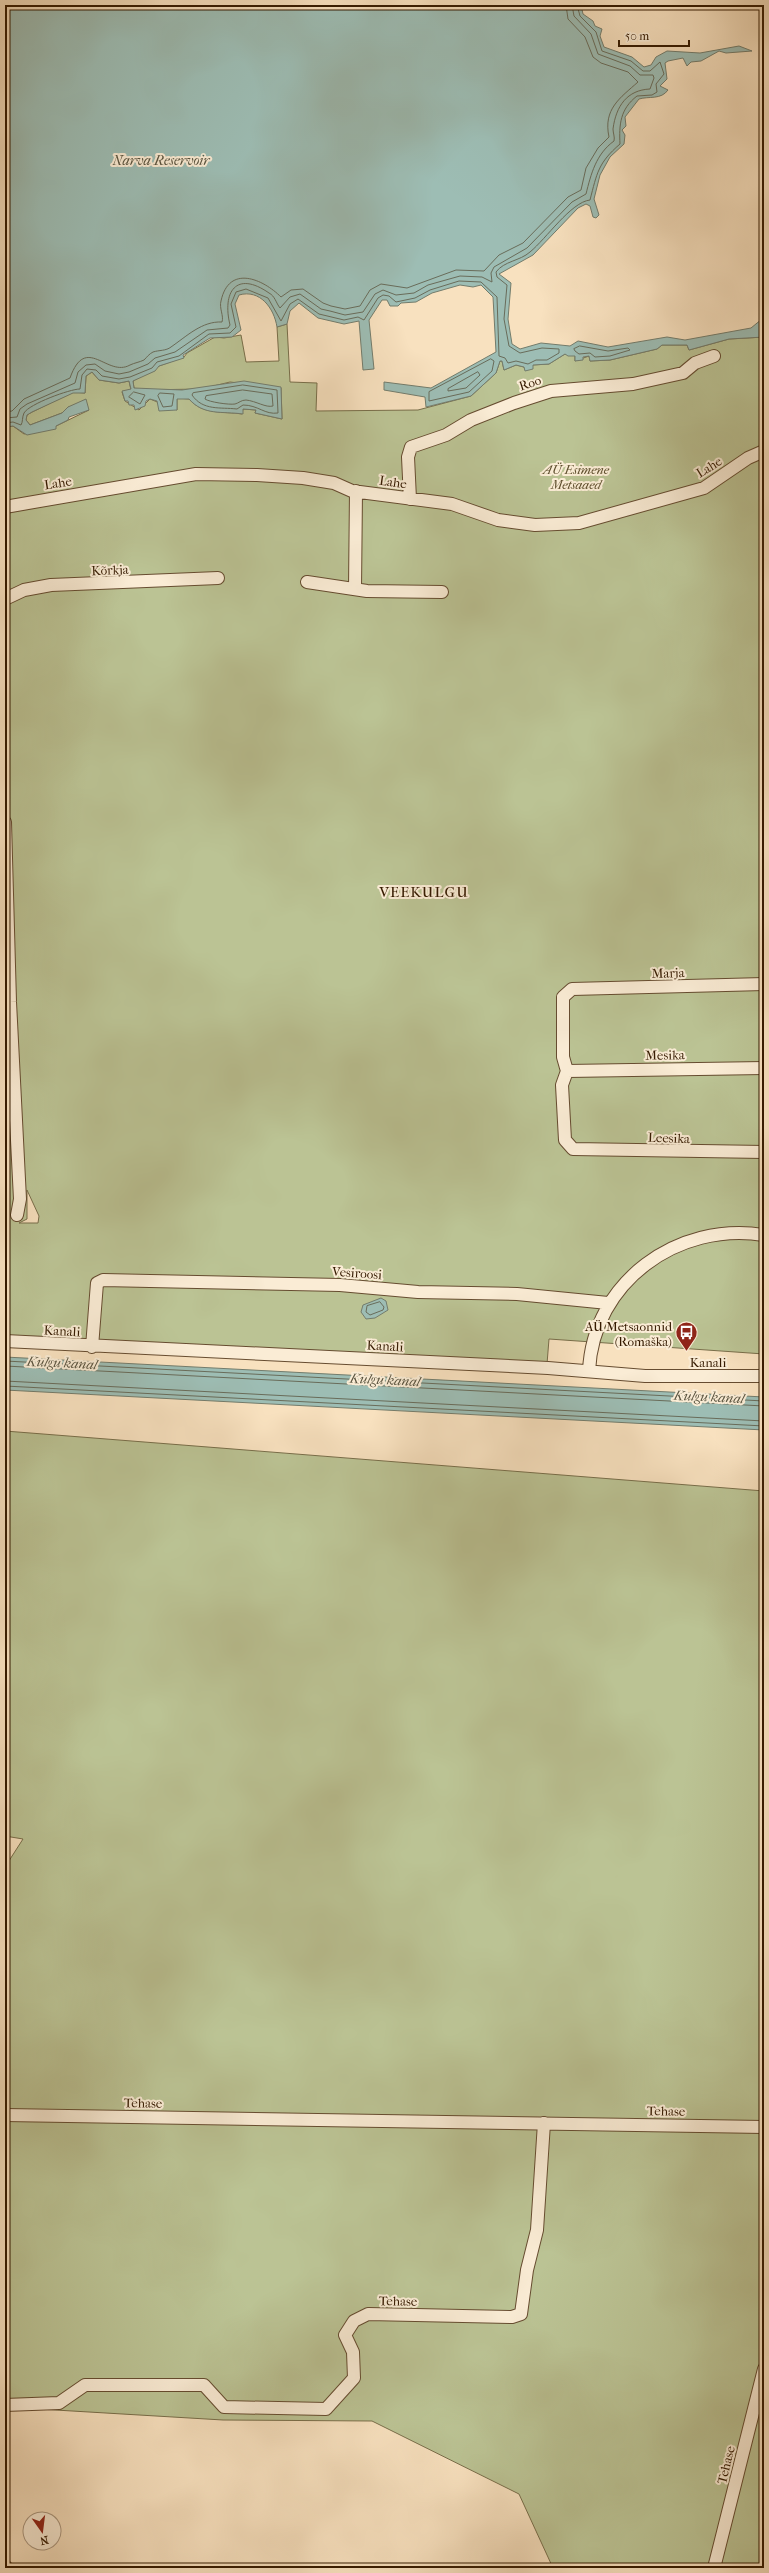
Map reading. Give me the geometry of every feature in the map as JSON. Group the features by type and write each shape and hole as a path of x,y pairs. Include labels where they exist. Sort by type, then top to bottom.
{"street":[{"name":"Roo","path":"410,499 408,456 411,447 446,435 471,420 551,390 633,384 683,373 695,363 714,356"},
{"name":"Lahe","path":"5,506 196,474 304,478 334,484 356,491 452,504 498,520 535,525 579,523 704,488 748,458 764,451"},
{"path":"355,588 356,491"},
{"name":"Kõrkja","path":"5,599 24,590 51,585 218,578"},
{"path":"307,582 355,588 442,592"},
{"path":"5,822 8,1003 20,1199 18,1215"},
{"name":"Marja","path":"567,1071 563,1058 564,997 572,990 764,984"},
{"name":"Mesika","path":"567,1071 764,1068"},
{"name":"Leesika","path":"567,1071 562,1085 565,1140 573,1149 764,1152"},
{"path":"588,1371 595,1334 608,1303 646,1262 674,1248 715,1234 747,1232 764,1235"},
{"name":"Vesiroosi","path":"92,1346 95,1294 97,1283 103,1280 340,1285 418,1292 518,1294 608,1303"},
{"name":"Kanali","path":"5,1341 92,1346 212,1350 588,1371 645,1376 764,1376"},
{"name":"Tehase","path":"5,2115 764,2127"},
{"name":"Tehase","path":"5,2406 59,2403 85,2385 204,2385 224,2407 326,2409 354,2378 353,2352 345,2335 354,2321 368,2314 512,2317 521,2314 527,2270 536,2230 544,2123"},
{"name":"Tehase","path":"714,2568 764,2369"}],"green space":[{"name":"AÜ Esimene Metsaaed","path":"287,324 290,382 317,383 316,411 418,410 471,396 496,373 500,361 502,361 504,370 516,365 524,367 525,370 532,365 549,364 565,354 575,355 575,361 589,356 590,361 610,360 657,349 662,345 687,345 689,350 729,339 764,337 764,1354 549,1339 547,1364 5,1336 5,419 7,427 13,426 24,434 56,426 89,410 68,407 62,413 30,425 26,420 27,415 32,412 73,392 85,393 86,376 92,372 99,380 119,383 129,381 131,390 122,392 125,401 139,410 150,399 177,410 177,398 189,399 200,408 207,410 242,414 243,409 256,410 255,413 282,419 281,388 230,382 201,389 141,390 134,388 133,381 159,366 184,357 187,353 215,337 224,338 241,335 246,362 279,361 277,327","holes":["27,1190 39,1216 38,1223 19,1223 27,1219"]},
{"path":"5,1431 764,1491 764,2568 553,2568 519,2494 372,2421 223,2420 5,2407 5,1867 23,1839 5,1836"}],"water":[{"name":"Narva Reservoir","path":"5,5 581,5 583,14 593,21 595,26 602,29 600,36 604,47 632,57 644,67 651,65 656,57 667,51 700,53 739,46 752,51 726,53 719,51 701,61 691,62 687,66 683,58 665,63 667,79 660,86 668,90 662,95 639,99 625,117 626,126 622,130 625,135 624,144 610,157 600,175 594,199 599,215 596,218 593,217 590,206 586,204 578,208 533,255 499,274 511,283 508,319 512,344 520,349 541,343 570,346 578,341 608,347 667,337 685,340 751,328 762,319 764,337 729,339 689,350 687,345 662,345 657,349 610,360 590,361 589,356 583,357 583,360 575,361 575,356 568,356 565,354 549,364 533,365 533,369 525,371 524,367 516,365 504,370 502,361 500,361 496,373 471,396 426,407 425,397 384,390 384,382 431,388 496,352 493,297 481,285 473,287 460,285 432,293 416,302 401,303 398,306 390,306 387,300 382,300 369,320 374,369 363,370 359,321 344,324 318,318 299,303 290,311 287,324 277,327 273,313 265,302 259,297 247,294 239,295 235,304 241,330 232,337 210,338 183,355 184,358 159,366 155,371 133,381 134,388 182,390 244,381 281,387 282,419 255,413 256,410 243,409 243,414 214,412 201,408 189,399 177,399 177,410 159,411 157,401 150,399 146,401 145,406 135,410 134,405 129,405 128,401 125,401 122,391 131,389 129,381 119,383 99,380 92,372 86,376 85,393 73,393 32,412 27,415 26,420 30,425 62,413 68,407 86,399 89,410 69,417 68,420 56,426 56,429 27,435 13,426 7,427"},
{"path":"381,1298 386,1301 388,1310 375,1318 366,1319 361,1312 363,1305"},
{"name":"Kulgu kanal","path":"5,1357 764,1397 764,1430 5,1390"}],"place":[{"name":"AÜ Metsaonnid (Romaška)","path":"687,1352"}],"district":[{"name":"VEEKULGU","path":"424,892"}]}
